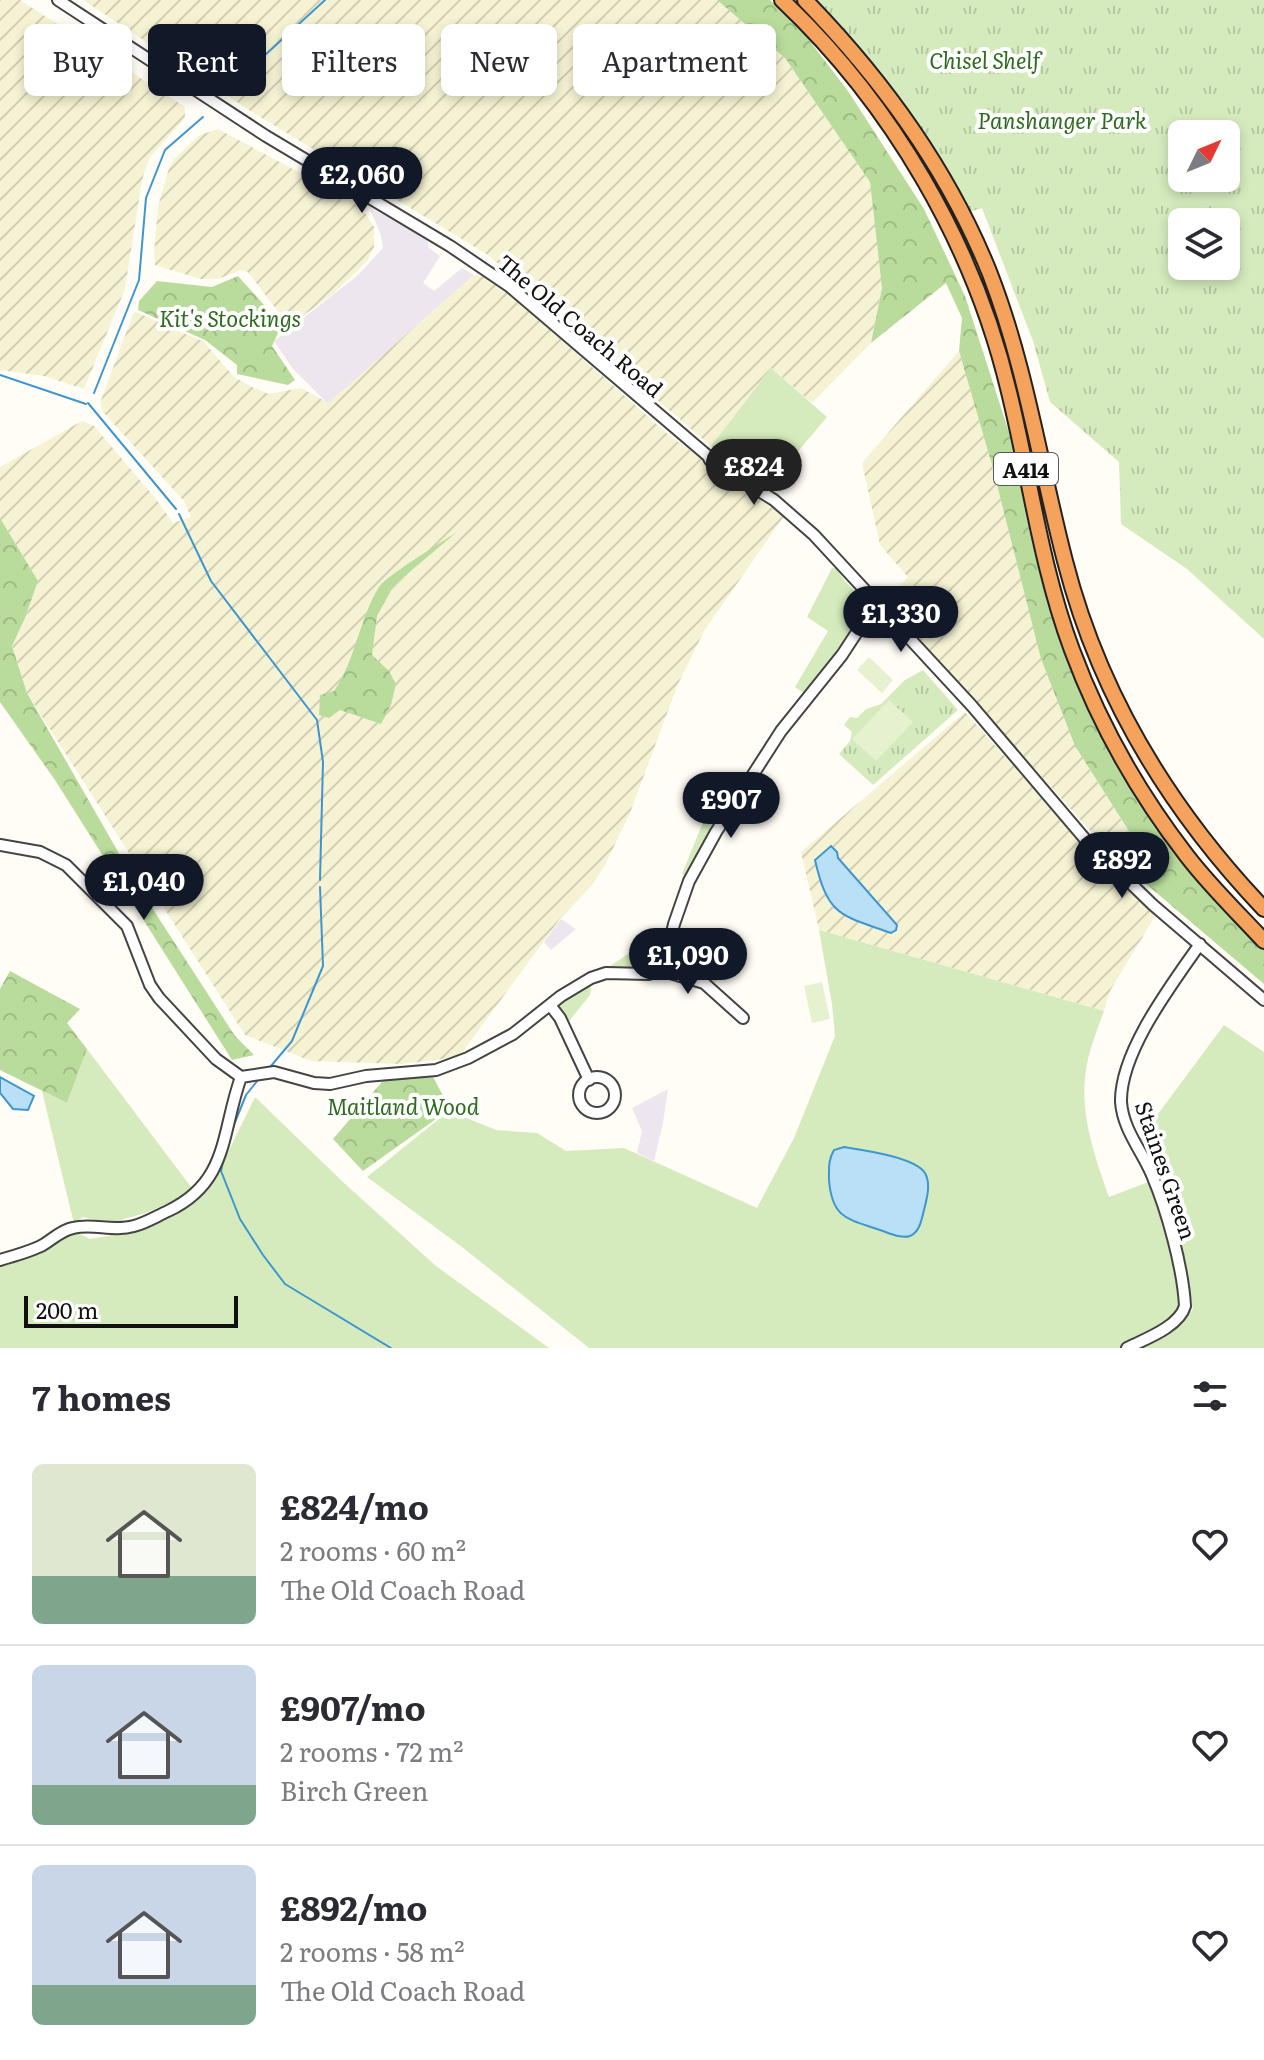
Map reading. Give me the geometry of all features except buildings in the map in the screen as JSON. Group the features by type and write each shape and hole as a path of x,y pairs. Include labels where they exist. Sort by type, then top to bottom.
{"highway":[{"name":"A414","path":"782,0 840,60 873,102 946,221 970,272 996,343 1009,390 1042,555 1071,649 1085,683 1120,753 1163,822 1208,881 1264,941"},
{"name":"A414","path":"805,0 847,46 905,120 960,207 1007,322 1075,600 1100,666 1154,771 1223,866 1264,909"}],"street":[{"name":"The Old Coach Road","path":"58,0 266,136 450,246 509,286 708,456 790,513 972,706 1085,839 1132,886 1264,1000"},
{"path":"660,970 689,881 716,832 774,740 842,655 876,603"},
{"path":"0,845 40,852 66,865 127,926 150,985 159,998 216,1059 241,1077 274,1072 330,1084 366,1076 436,1070 468,1058 513,1034 580,984 606,973 649,974 660,970 704,983 743,1018"},
{"name":"Staines Green","path":"1127,1348 1175,1321 1182,1315 1185,1306 1173,1245 1157,1189 1125,1121 1121,1103 1124,1079 1140,1039 1200,944"},
{"path":"550,1005 560,1018 589,1080"},
{"path":"0,1260 43,1245 68,1229 81,1226 107,1230 136,1226 191,1198 204,1187 219,1162 232,1102 241,1077"}],"shaded area":[{"path":"0,0 20,0 57,24 24,24 24,96 132,96 132,73 148,83 148,96 168,96 185,107 185,118 150,157 142,180 125,289 84,389 44,376 0,370"},
{"path":"83,0 718,0 746,24 573,24 573,96 776,96 776,50 785,58 870,182 882,288 871,343 812,403 771,368 711,446 488,255 228,96 266,96 266,24 148,24 148,43 132,32 132,24 119,24"},
{"path":"218,129 347,198 362,208 374,227 374,247 367,261 333,294 293,323 285,321 248,272 241,270 218,279 200,279 155,265 158,207 169,168 175,158 200,135"},
{"path":"369,207 427,239 429,248 440,256 423,283 434,291 462,268 474,275 328,404 293,369 274,341 357,276 383,248"},
{"path":"474,275 492,278 671,437 784,516 704,631 678,684 630,813 604,867 592,885 560,919 459,1057 402,1064 311,1061 245,1035 27,693 12,646 38,581 0,518 0,467 82,421 94,426 173,523 191,517 184,501 103,412 100,403 133,314 136,312 204,342 234,377 252,387 269,394 301,388 328,403"},
{"path":"959,351 992,465 1041,659 1075,746 1144,856 1139,878 1096,837 884,602 908,577 880,545 862,463"},
{"path":"965,712 1069,828 1155,916 1110,991 1104,1011 819,930 801,852"},
{"path":"561,919 576,929 551,950 544,942"},
{"path":"668,1089 654,1161 637,1153 642,1131 632,1108"}],"green space":[{"path":"717,0 770,0 799,27 848,91 924,209 965,296 1014,448 1060,637 1109,751 1223,910 1264,949 1264,984 1139,878 1144,855 1075,746 1041,659 992,465 959,351 962,318 946,283 871,343 882,288 870,182 785,58 776,50 776,24 745,24"},
{"name":"Panshanger Park","path":"812,0 1264,0 1264,639 1187,569 1121,524 1119,462 1050,402 1033,341 982,208 969,212 943,162 863,51"},
{"name":"Kit's Stockings","path":"238,276 282,325 272,346 295,380 288,385 237,374 237,365 205,340 138,310 139,301 157,281 212,287"},
{"path":"771,368 827,417 767,488 711,446"},
{"path":"0,518 38,581 12,646 27,693 136,883 235,1036 254,1055 232,1060 55,780 0,702"},
{"path":"457,532 394,585 377,616 372,655 389,671 396,684 391,705 381,724 340,710 329,718 319,715 320,695 334,691 341,679 379,587 403,567"},
{"path":"832,568 836,568 866,605 842,651 805,694 795,687 828,631 807,617"},
{"path":"869,657 893,680 882,693 857,670"},
{"path":"923,670 958,710 873,785 839,754 850,741 852,732 844,725 850,717 857,718 866,709 881,704 905,680"},
{"path":"889,700 913,722 876,761 852,739"},
{"path":"710,805 724,813 702,846 703,850 688,876 682,874"},
{"path":"819,930 1104,1011 1091,1048 1084,1086 1090,1135 1109,1197 1151,1181 1171,1246 1182,1306 1175,1317 1120,1348 589,1348 462,1247 367,1177 449,1111 496,1130 537,1133 566,1151 624,1148 757,1208 794,1138 835,1036"},
{"path":"676,933 697,937 717,981 710,983 671,972 667,966"},
{"path":"646,938 660,939 666,944 662,959 653,970 610,966 628,954"},
{"path":"10,971 80,1009 67,1023 87,1049 67,1103 0,1070 0,989"},
{"path":"822,982 830,1019 812,1023 804,986"},
{"path":"591,983 590,995 566,1025 558,1004"},
{"path":"1224,1025 1264,1052 1264,1348 1135,1348 1185,1318 1193,1309 1166,1201 1159,1180 1138,1141"},
{"path":"87,1049 194,1191 146,1213 109,1223 83,1217 74,1224 42,1091 67,1103"},
{"name":"Maitland Wood","path":"431,1073 450,1109 363,1171 333,1139 387,1076"},
{"path":"255,1097 436,1266 549,1348 0,1348 0,1265 25,1257 74,1231 90,1239 108,1236 137,1227 188,1204 215,1179"}],"water":[{"path":"831,846 897,925 896,930 891,933 848,917 832,903 825,893 815,860"},
{"path":"0,1077 34,1096 28,1110 13,1109 0,1093"},
{"path":"844,1147 900,1159 925,1173 927,1196 920,1224 913,1234 903,1237 891,1234 851,1220 838,1210 831,1193 829,1165 834,1150"}],"waterway":[{"path":"266,54 325,0"},
{"path":"94,393 139,280 146,198 165,150 203,117"},
{"path":"0,375 86,404"},
{"path":"88,403 176,509"},
{"path":"179,514 211,581 317,720 323,762 320,880"},
{"path":"271,1066 292,1041 323,966 320,887"},
{"path":"233,1127 246,1095 258,1080"},
{"path":"224,1156 221,1171 240,1219 285,1284 391,1348"}],"park label":[{"name":"Chisel Shelf","path":"985,59"}]}
